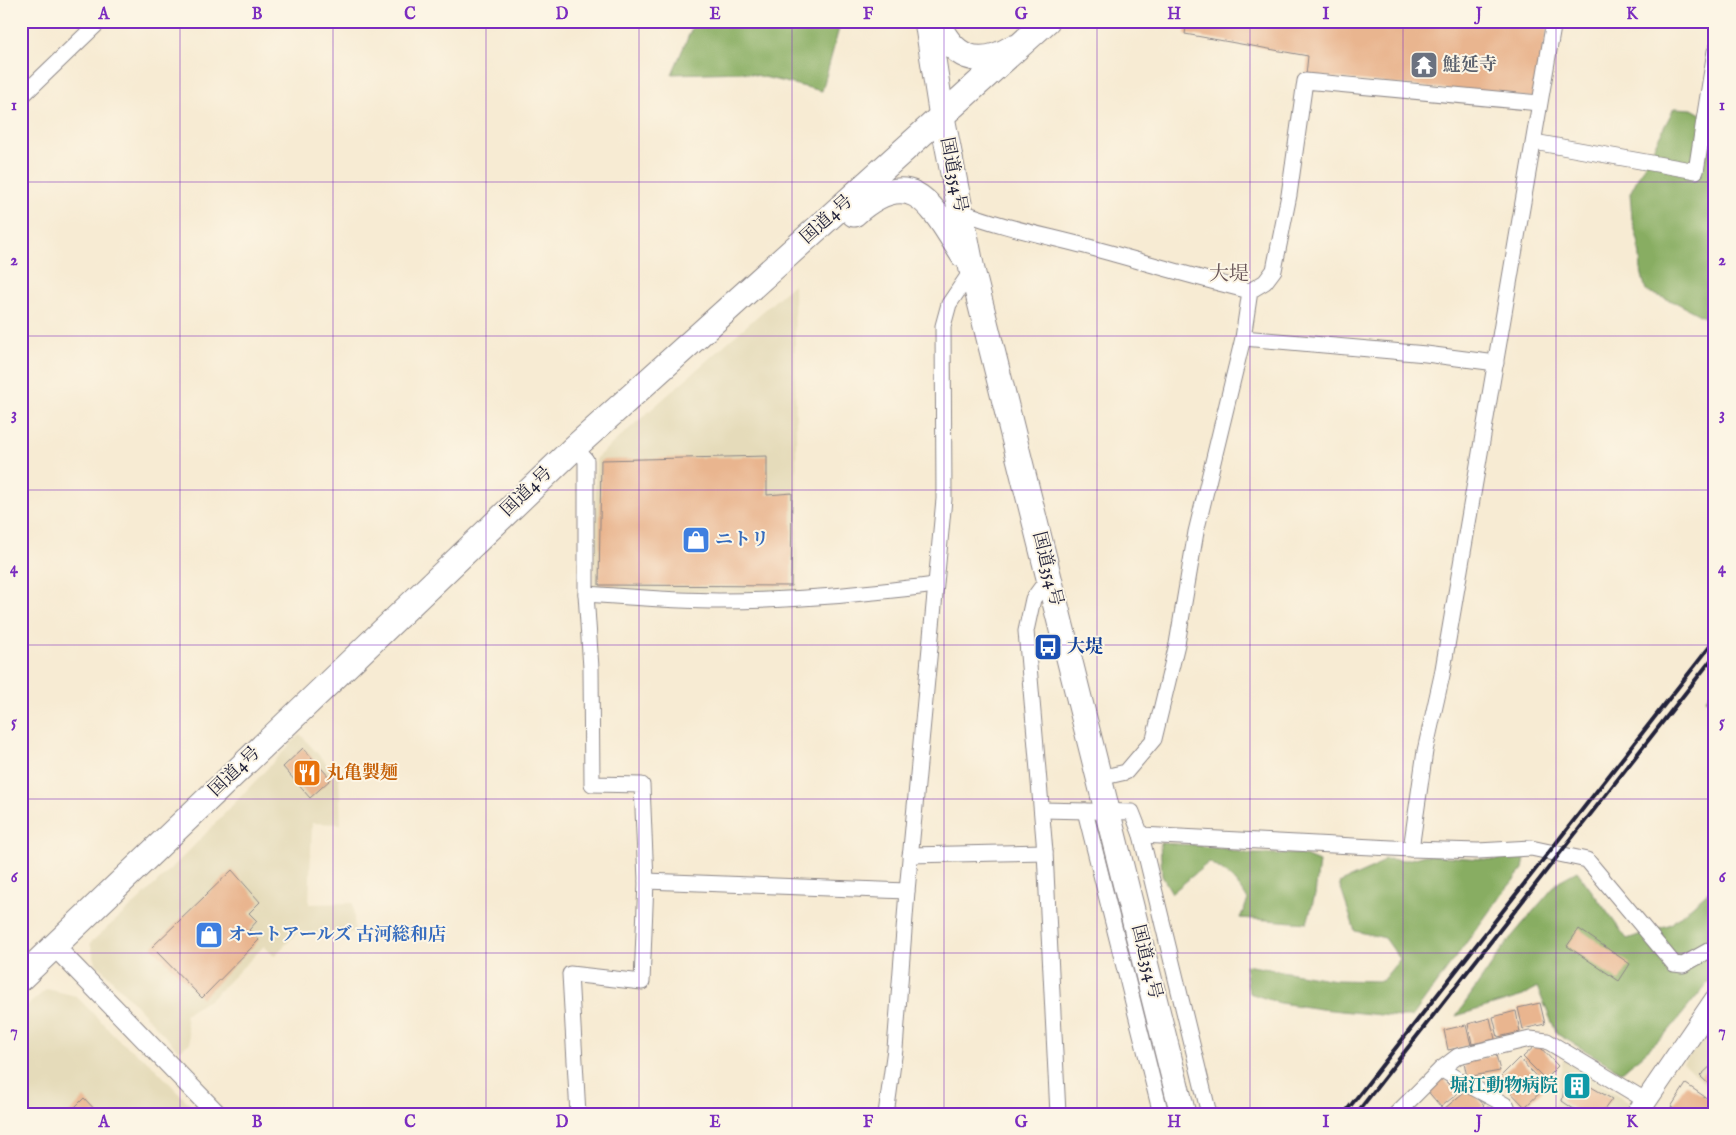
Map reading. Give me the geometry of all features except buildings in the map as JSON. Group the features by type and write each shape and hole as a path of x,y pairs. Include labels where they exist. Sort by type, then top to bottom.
{"highway":[{"name":"国道354号","path":"927,21 942,117 972,270 1100,778 1097,811 1183,1114"},
{"path":"937,21 947,40 957,51 967,57 979,60 1006,52 1039,29"},
{"name":"国道4号","path":"21,978 575,447 1039,29"},
{"path":"793,250 826,238 860,208 880,195 894,190 904,190 915,193 933,209 972,270"}],"main road":[{"path":"1641,1107 1715,1000"}],"street":[{"path":"21,97 100,21"},
{"path":"1411,849 1425,751 1442,675 1554,21"},
{"path":"1534,142 1696,171 1715,51"},
{"path":"1100,778 1126,772 1154,739 1177,644 1196,532 1243,338 1250,292 1265,282 1274,270 1289,195 1305,81 1539,103"},
{"path":"960,211 982,220 1085,246 1250,292"},
{"path":"886,1114 894,1049 910,855 944,499 943,326 949,304 972,270"},
{"path":"1243,338 1426,354 1496,363"},
{"path":"575,447 586,460 586,594 590,668 592,784 642,785 646,881 642,982 570,974 578,1114"},
{"path":"1049,577 1033,600 1026,631 1046,852 1058,1114"},
{"path":"586,594 717,601 786,600 845,596 935,585"},
{"path":"1042,810 1132,812 1141,835 1209,1114"},
{"path":"1097,811 1161,1114"},
{"path":"1141,835 1411,849 1478,851 1530,848 1587,860 1674,964 1683,964 1715,947"},
{"path":"910,855 1046,852"},
{"path":"646,881 907,892"},
{"path":"54,946 217,1114"},
{"path":"1396,1114 1441,1069 1458,1056 1530,1039 1546,1041 1641,1107"},
{"path":"1441,1069 1459,1081 1484,1092 1507,1106 1509,1114"}],"shaded area":[{"path":"794,284 798,593 594,590 596,458"},
{"path":"300,734 339,778 341,824 312,823 309,904 353,903 355,933 298,932 274,956 264,946 212,998 185,1014 190,1043 179,1051 96,963 90,943 140,899 189,851"},
{"path":"47,989 76,996 121,1042 150,1063 199,1114 21,1114 21,1011"},
{"path":"1715,1025 1715,1094 1683,1063"},
{"path":"1563,1059 1630,1103 1623,1114 1553,1114"}],"green space":[{"path":"695,21 841,21 822,91 743,72 672,74"},
{"path":"1674,108 1692,109 1715,122 1715,323 1677,303 1646,291 1641,271 1639,244 1632,219 1630,193"},
{"path":"1715,687 1715,709 1706,699"},
{"path":"1160,843 1195,845 1250,854 1300,854 1319,862 1315,895 1307,923 1240,918 1248,900 1231,878 1209,862 1172,893 1162,876"},
{"path":"1526,853 1523,869 1502,894 1412,1017 1321,1009 1280,1003 1249,993 1245,965 1335,980 1382,981 1400,959 1385,938 1355,931 1339,883 1375,867 1384,859 1407,860 1425,855 1496,860"},
{"path":"1577,871 1627,939 1671,924 1715,886 1715,974 1667,1033 1622,1072 1557,1034 1537,987 1523,996 1456,1016 1508,941 1559,881"}],"railway":[{"path":"1344,1114 1715,640"},
{"path":"1356,1114 1715,655"}],"place":[{"name":"鮭延寺","path":"1424,65"},
{"name":"ニトリ","path":"696,540"},
{"name":"大堤","path":"1048,647"},
{"name":"丸亀製麺","path":"307,773"},
{"name":"オートアールズ 古河総和店","path":"209,935"},
{"name":"堀江動物病院","path":"1577,1086"}],"district":[{"name":"大堤","path":"1229,274"}]}
